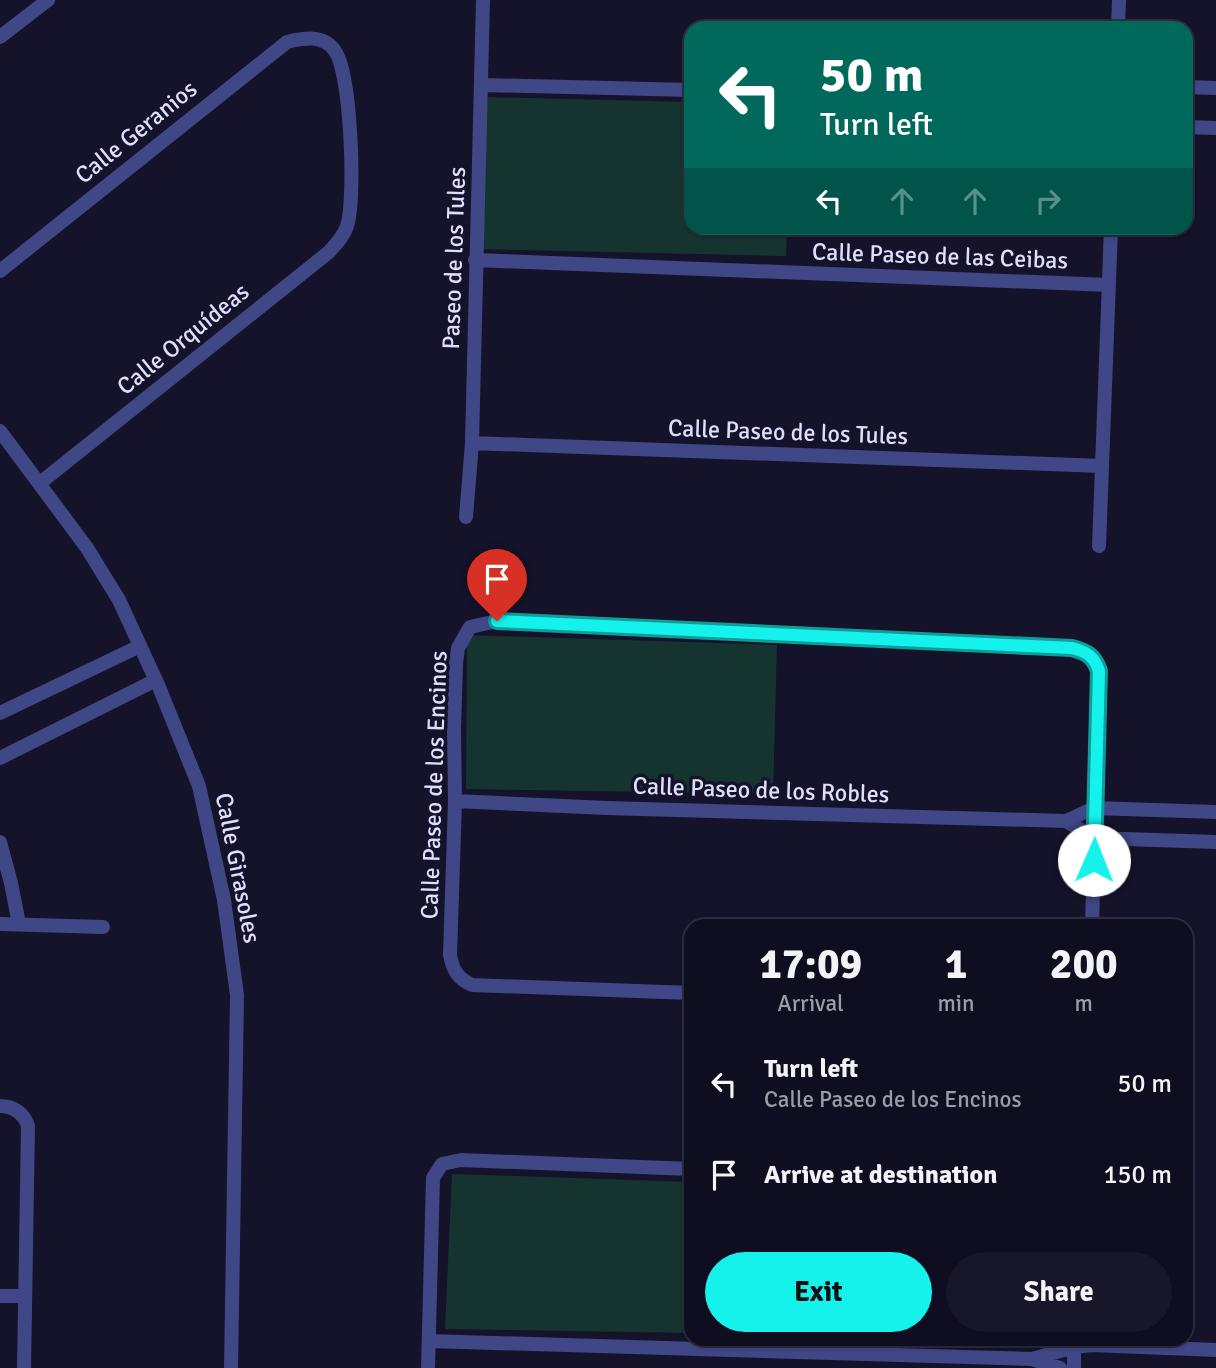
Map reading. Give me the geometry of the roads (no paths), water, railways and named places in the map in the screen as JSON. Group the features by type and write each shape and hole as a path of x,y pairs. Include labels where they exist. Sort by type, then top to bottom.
{"street":[{"path":"0,37 48,0"},
{"name":"Paseo de los Tules","path":"466,517 472,443 483,0"},
{"path":"1118,21 1119,0"},
{"name":"Calle Orquídeas","path":"40,483 329,252 341,238 348,225 351,160 344,73 335,50 321,40 305,37"},
{"name":"Calle Geranios","path":"0,271 256,66 287,43 305,37"},
{"path":"482,85 684,90"},
{"path":"1193,87 1216,88"},
{"path":"1193,127 1216,128"},
{"path":"1099,546 1111,235"},
{"name":"Calle Paseo de las Ceibas","path":"475,260 1109,285"},
{"name":"Calle Girasoles","path":"0,431 87,548 119,600 156,680 199,786 224,900 237,995 236,1208 231,1368"},
{"name":"Calle Paseo de los Tules","path":"472,443 1102,466"},
{"name":"Calle Paseo de los Encinos","path":"684,993 472,985 460,979 453,968 450,955 458,648 470,627 497,621 1072,648 1087,652 1095,660 1099,671 1092,919"},
{"path":"0,713 140,646"},
{"path":"0,758 156,680"},
{"name":"Calle Paseo de los Robles","path":"455,801 1066,821 1094,808 1216,812"},
{"name":"Calle Paseo de los Robles","path":"1066,821 1094,838 1216,842"},
{"path":"0,842 19,924"},
{"path":"0,924 103,927"},
{"path":"0,1106 21,1113 28,1126 24,1368"},
{"path":"428,1368 433,1178 442,1164 461,1160 684,1169"},
{"path":"0,1296 24,1296"},
{"path":"429,1341 1032,1359 1060,1368"},
{"path":"1032,1359 1066,1346"},
{"path":"1073,1368 1074,1346"},
{"path":"1117,1346 1216,1350"}]}
